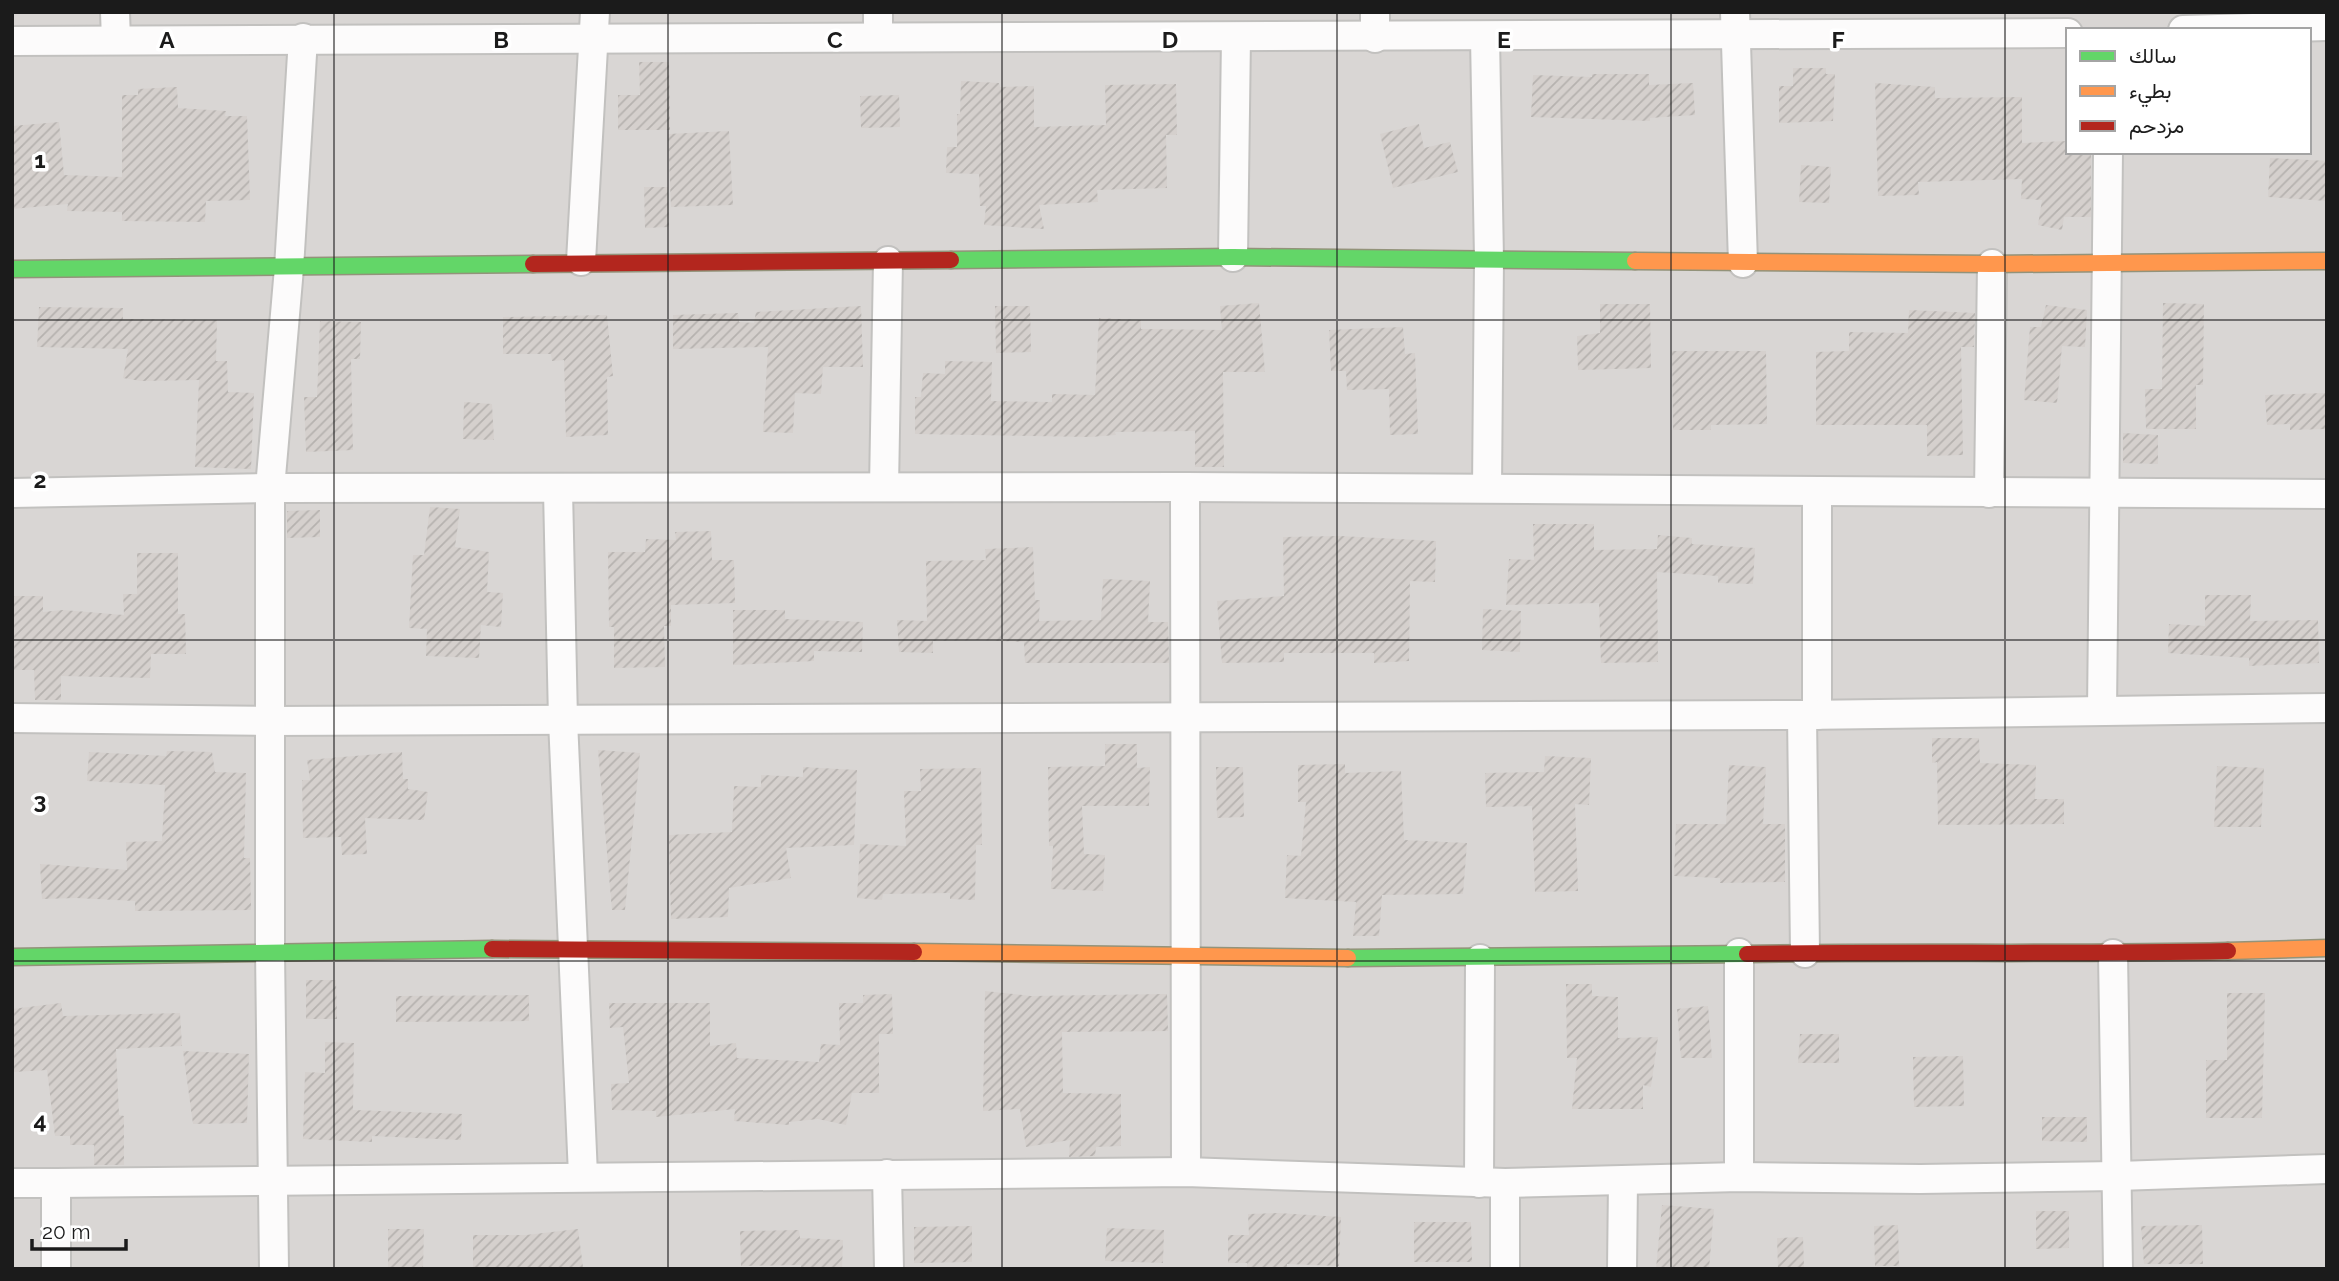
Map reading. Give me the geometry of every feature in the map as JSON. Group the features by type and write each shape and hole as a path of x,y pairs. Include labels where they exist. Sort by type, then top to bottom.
{"street":[{"path":"2203,28 2295,19 2327,26"},
{"path":"12,41 116,26 303,38 594,26 878,25 1236,37 1375,25 1485,37 1735,22 2060,26"},
{"path":"1735,22 1743,263"},
{"path":"581,261 594,26"},
{"path":"1234,257 1236,37"},
{"path":"1485,37 1489,259 1487,488"},
{"path":"274,1269 270,951 270,488 289,268 303,38"},
{"path":"2102,711 2108,154"},
{"path":"12,269 289,268 581,261 1234,257 1992,264 2327,261"},
{"path":"884,486 888,261"},
{"path":"1989,493 1992,264"},
{"path":"1185,486 1186,1172"},
{"path":"12,493 270,488 558,490 1185,486 1817,493 2327,494"},
{"path":"558,490 563,720 576,948 583,1175"},
{"path":"1805,953 1817,493"},
{"path":"12,718 563,720 1810,715 2327,709"},
{"path":"12,957 576,948 1480,959 1929,951 2113,954 2327,948"},
{"path":"1739,1177 1740,953"},
{"path":"2113,954 2118,1269"},
{"path":"1480,959 1492,1183 1505,1269"},
{"path":"12,1183 583,1175 1186,1172 1492,1183 1739,1177 2118,1176 2327,1169"},
{"path":"887,1174 889,1269"},
{"path":"1622,1269 1623,1181"},
{"path":"55,1269 57,1182"}],"shaded area":[{"path":"12,12 2327,12 2327,1269 12,1269"}],"building":[{"path":"639,62 669,62 670,130 618,130 618,95 640,95"},
{"path":"1793,68 1826,68 1826,74 1835,74 1833,121 1779,123 1779,86 1793,86"},
{"path":"1592,74 1649,74 1649,85 1693,83 1695,115 1650,118 1650,121 1531,117 1533,75 1592,77"},
{"path":"961,81 999,83 1000,87 1034,86 1034,127 1106,125 1105,85 1176,84 1177,135 1166,135 1167,188 1097,190 1098,202 1039,205 1044,229 984,225 986,206 980,206 979,174 946,173 947,147 957,147"},
{"path":"1875,83 1935,87 1935,98 2022,97 2022,143 2066,141 2066,154 2091,154 2091,217 2064,217 2062,230 2038,225 2042,200 2021,199 2022,179 1918,182 1919,195 1878,196"},
{"path":"177,87 178,108 226,111 225,116 247,116 250,200 206,201 205,222 122,221 122,212 67,211 68,204 12,209 12,126 59,122 64,175 122,177 122,95 138,95 138,89"},
{"path":"899,95 900,127 861,128 860,96"},
{"path":"1419,124 1424,148 1450,142 1458,172 1393,188 1380,134"},
{"path":"729,131 733,205 671,207 668,134"},
{"path":"2270,158 2327,161 2327,201 2268,197"},
{"path":"1801,165 1831,167 1829,203 1799,202"},
{"path":"644,187 668,187 669,227 645,228"},
{"path":"1259,303 1265,372 1223,372 1224,467 1195,467 1195,431 1115,432 1116,435 1090,437 915,434 915,397 921,397 923,373 945,374 945,361 992,362 991,401 1052,402 1052,394 1095,395 1099,318 1141,320 1141,329 1222,330 1220,306"},
{"path":"2163,303 2204,304 2203,385 2196,385 2196,429 2146,429 2145,389 2162,389"},
{"path":"1600,304 1650,304 1651,368 1578,370 1577,336 1600,333"},
{"path":"2046,305 2087,310 2085,347 2062,346 2057,403 2024,400 2030,327 2041,327"},
{"path":"861,306 863,367 823,367 821,394 795,393 793,433 763,432 768,347 673,349 673,315 738,313 739,322 754,323 756,312"},
{"path":"995,306 1030,306 1031,352 996,353"},
{"path":"39,307 123,308 123,319 217,320 216,361 227,361 228,392 254,393 251,469 195,467 199,380 141,381 123,378 128,349 37,347"},
{"path":"1909,310 1975,313 1974,347 1961,347 1963,455 1927,456 1927,425 1816,425 1816,352 1849,351 1849,332 1908,333"},
{"path":"607,315 613,376 607,377 608,435 566,437 564,360 552,361 551,354 503,354 503,317"},
{"path":"320,321 361,322 360,359 351,359 353,450 306,452 304,397 317,397"},
{"path":"1403,327 1405,354 1415,353 1418,434 1390,435 1389,389 1347,390 1346,371 1331,371 1329,330"},
{"path":"1672,351 1766,351 1767,424 1711,425 1711,430 1673,430"},
{"path":"2325,393 2326,429 2290,430 2290,424 2267,425 2265,395"},
{"path":"464,402 492,404 494,440 463,439"},
{"path":"2123,433 2158,435 2158,464 2123,463"},
{"path":"430,507 460,509 455,547 489,552 487,592 503,593 501,627 481,625 479,658 426,656 427,629 409,628 413,555 424,555"},
{"path":"320,510 320,537 287,538 287,511"},
{"path":"1533,524 1594,524 1594,550 1657,549 1658,535 1692,538 1692,544 1755,548 1753,584 1718,583 1718,576 1657,572 1658,662 1601,663 1599,603 1506,605 1509,559 1534,560"},
{"path":"711,531 712,560 734,560 735,603 671,605 671,626 664,626 665,667 614,668 614,627 609,627 608,552 645,552 646,539 676,540 675,532"},
{"path":"1340,536 1436,541 1435,582 1410,581 1409,661 1374,663 1374,653 1284,653 1284,662 1222,663 1217,601 1284,596 1283,537"},
{"path":"1033,547 1035,600 1040,600 1039,621 1101,620 1103,579 1150,581 1148,622 1168,622 1169,663 1025,663 1024,642 980,640 933,641 933,653 899,652 897,620 927,621 926,561 986,560 985,549"},
{"path":"137,553 178,553 178,614 185,614 186,654 151,654 150,678 61,676 61,700 35,700 34,670 12,670 12,596 43,596 43,612 63,610 124,615 123,594 137,594"},
{"path":"2205,595 2251,595 2250,621 2318,620 2319,663 2249,666 2249,658 2168,653 2169,624 2205,626"},
{"path":"1483,609 1521,611 1520,652 1482,650"},
{"path":"733,610 785,610 785,619 863,622 862,652 814,651 814,661 733,665"},
{"path":"1932,738 1979,738 1980,763 2036,765 2035,799 2064,799 2064,824 1938,825 1937,762 1932,763"},
{"path":"1105,744 1137,744 1137,768 1150,767 1149,806 1082,806 1084,854 1105,855 1103,891 1051,889 1053,846 1049,846 1048,767 1105,766"},
{"path":"598,750 640,753 625,910 612,910"},
{"path":"167,751 212,752 215,772 246,773 244,858 250,858 251,910 135,911 135,901 42,899 40,864 127,870 126,842 162,841 165,785 87,781 89,752 166,756"},
{"path":"402,752 403,779 408,779 408,789 428,792 424,820 365,818 367,854 342,855 341,837 303,838 302,780 310,780 307,760"},
{"path":"1545,756 1591,758 1589,805 1575,804 1578,891 1535,892 1532,806 1486,807 1485,773 1544,772"},
{"path":"1345,764 1345,773 1401,771 1404,840 1467,843 1463,894 1382,895 1379,936 1353,936 1356,902 1285,898 1287,855 1301,856 1306,802 1298,802 1298,765"},
{"path":"1729,765 1766,767 1763,824 1785,824 1785,882 1720,883 1720,878 1674,876 1676,824 1726,824"},
{"path":"2217,766 2264,768 2261,827 2214,827"},
{"path":"803,767 857,770 854,845 786,848 791,878 729,888 728,917 671,919 669,835 732,832 734,786 761,787 761,775 803,777"},
{"path":"1216,767 1243,767 1244,817 1217,818"},
{"path":"981,768 982,845 976,845 975,900 950,899 950,893 883,894 882,900 857,898 860,844 906,846 904,791 921,791 920,769"},
{"path":"306,980 336,980 337,1019 306,1019"},
{"path":"1566,984 1592,984 1592,996 1618,997 1618,1038 1658,1037 1651,1087 1643,1085 1643,1109 1572,1109 1577,1058 1567,1058"},
{"path":"985,991 1031,996 1167,994 1168,1031 1062,1032 1063,1093 1121,1094 1121,1146 1096,1147 1095,1156 1069,1157 1070,1140 1026,1147 1020,1109 983,1111"},
{"path":"2227,993 2265,993 2262,1118 2206,1118 2206,1060 2227,1060"},
{"path":"892,994 893,1034 879,1034 879,1093 852,1093 846,1125 818,1119 789,1122 789,1125 734,1121 735,1109 656,1117 656,1111 612,1110 611,1084 629,1083 623,1027 610,1028 609,1003 710,1003 710,1046 736,1043 737,1058 819,1062 821,1044 840,1045 839,1003 863,1003 863,995"},
{"path":"529,995 529,1021 396,1022 396,996"},
{"path":"61,1003 63,1016 180,1013 182,1046 116,1049 119,1115 124,1116 124,1165 94,1165 94,1145 70,1145 70,1136 55,1136 47,1070 13,1072 12,1009"},
{"path":"1708,1006 1712,1058 1681,1058 1677,1009"},
{"path":"1800,1034 1839,1034 1839,1063 1798,1063"},
{"path":"325,1042 354,1043 353,1110 462,1114 461,1140 372,1136 372,1142 303,1139 305,1072 325,1073"},
{"path":"183,1051 249,1054 247,1123 193,1124"},
{"path":"1963,1056 1964,1106 1914,1107 1913,1057"},
{"path":"2042,1117 2087,1117 2087,1142 2042,1141"},
{"path":"1662,1205 1714,1209 1709,1269 1656,1269"},
{"path":"2036,1211 2069,1211 2069,1248 2036,1249"},
{"path":"1248,1214 1341,1217 1339,1266 1287,1264 1287,1269 1247,1269 1247,1263 1228,1263 1228,1235 1249,1235"},
{"path":"1414,1222 1471,1222 1472,1262 1414,1262"},
{"path":"1898,1225 1899,1266 1875,1266 1874,1226"},
{"path":"2202,1225 2203,1264 2144,1264 2141,1226"},
{"path":"972,1226 972,1262 914,1263 914,1227"},
{"path":"1107,1228 1164,1230 1163,1263 1105,1261"},
{"path":"388,1229 424,1229 423,1269 388,1269"},
{"path":"578,1229 583,1267 473,1269 473,1235 526,1235"},
{"path":"799,1230 800,1238 843,1240 842,1269 801,1269 801,1265 741,1266 740,1231"},
{"path":"1803,1237 1804,1269 1778,1269 1777,1238"}],"traffic: fast":[{"path":"951,260 1233,257 1635,261"},
{"path":"12,269 533,264"},
{"path":"12,957 492,949"},
{"path":"1348,958 1747,954"}],"traffic: slow":[{"path":"1635,261 1992,264 2327,261"},
{"path":"2228,951 2327,948"},
{"path":"914,952 1348,958"}],"traffic: jam":[{"path":"533,264 951,260"},
{"path":"492,949 914,952"},
{"path":"1747,954 2228,951"}]}
